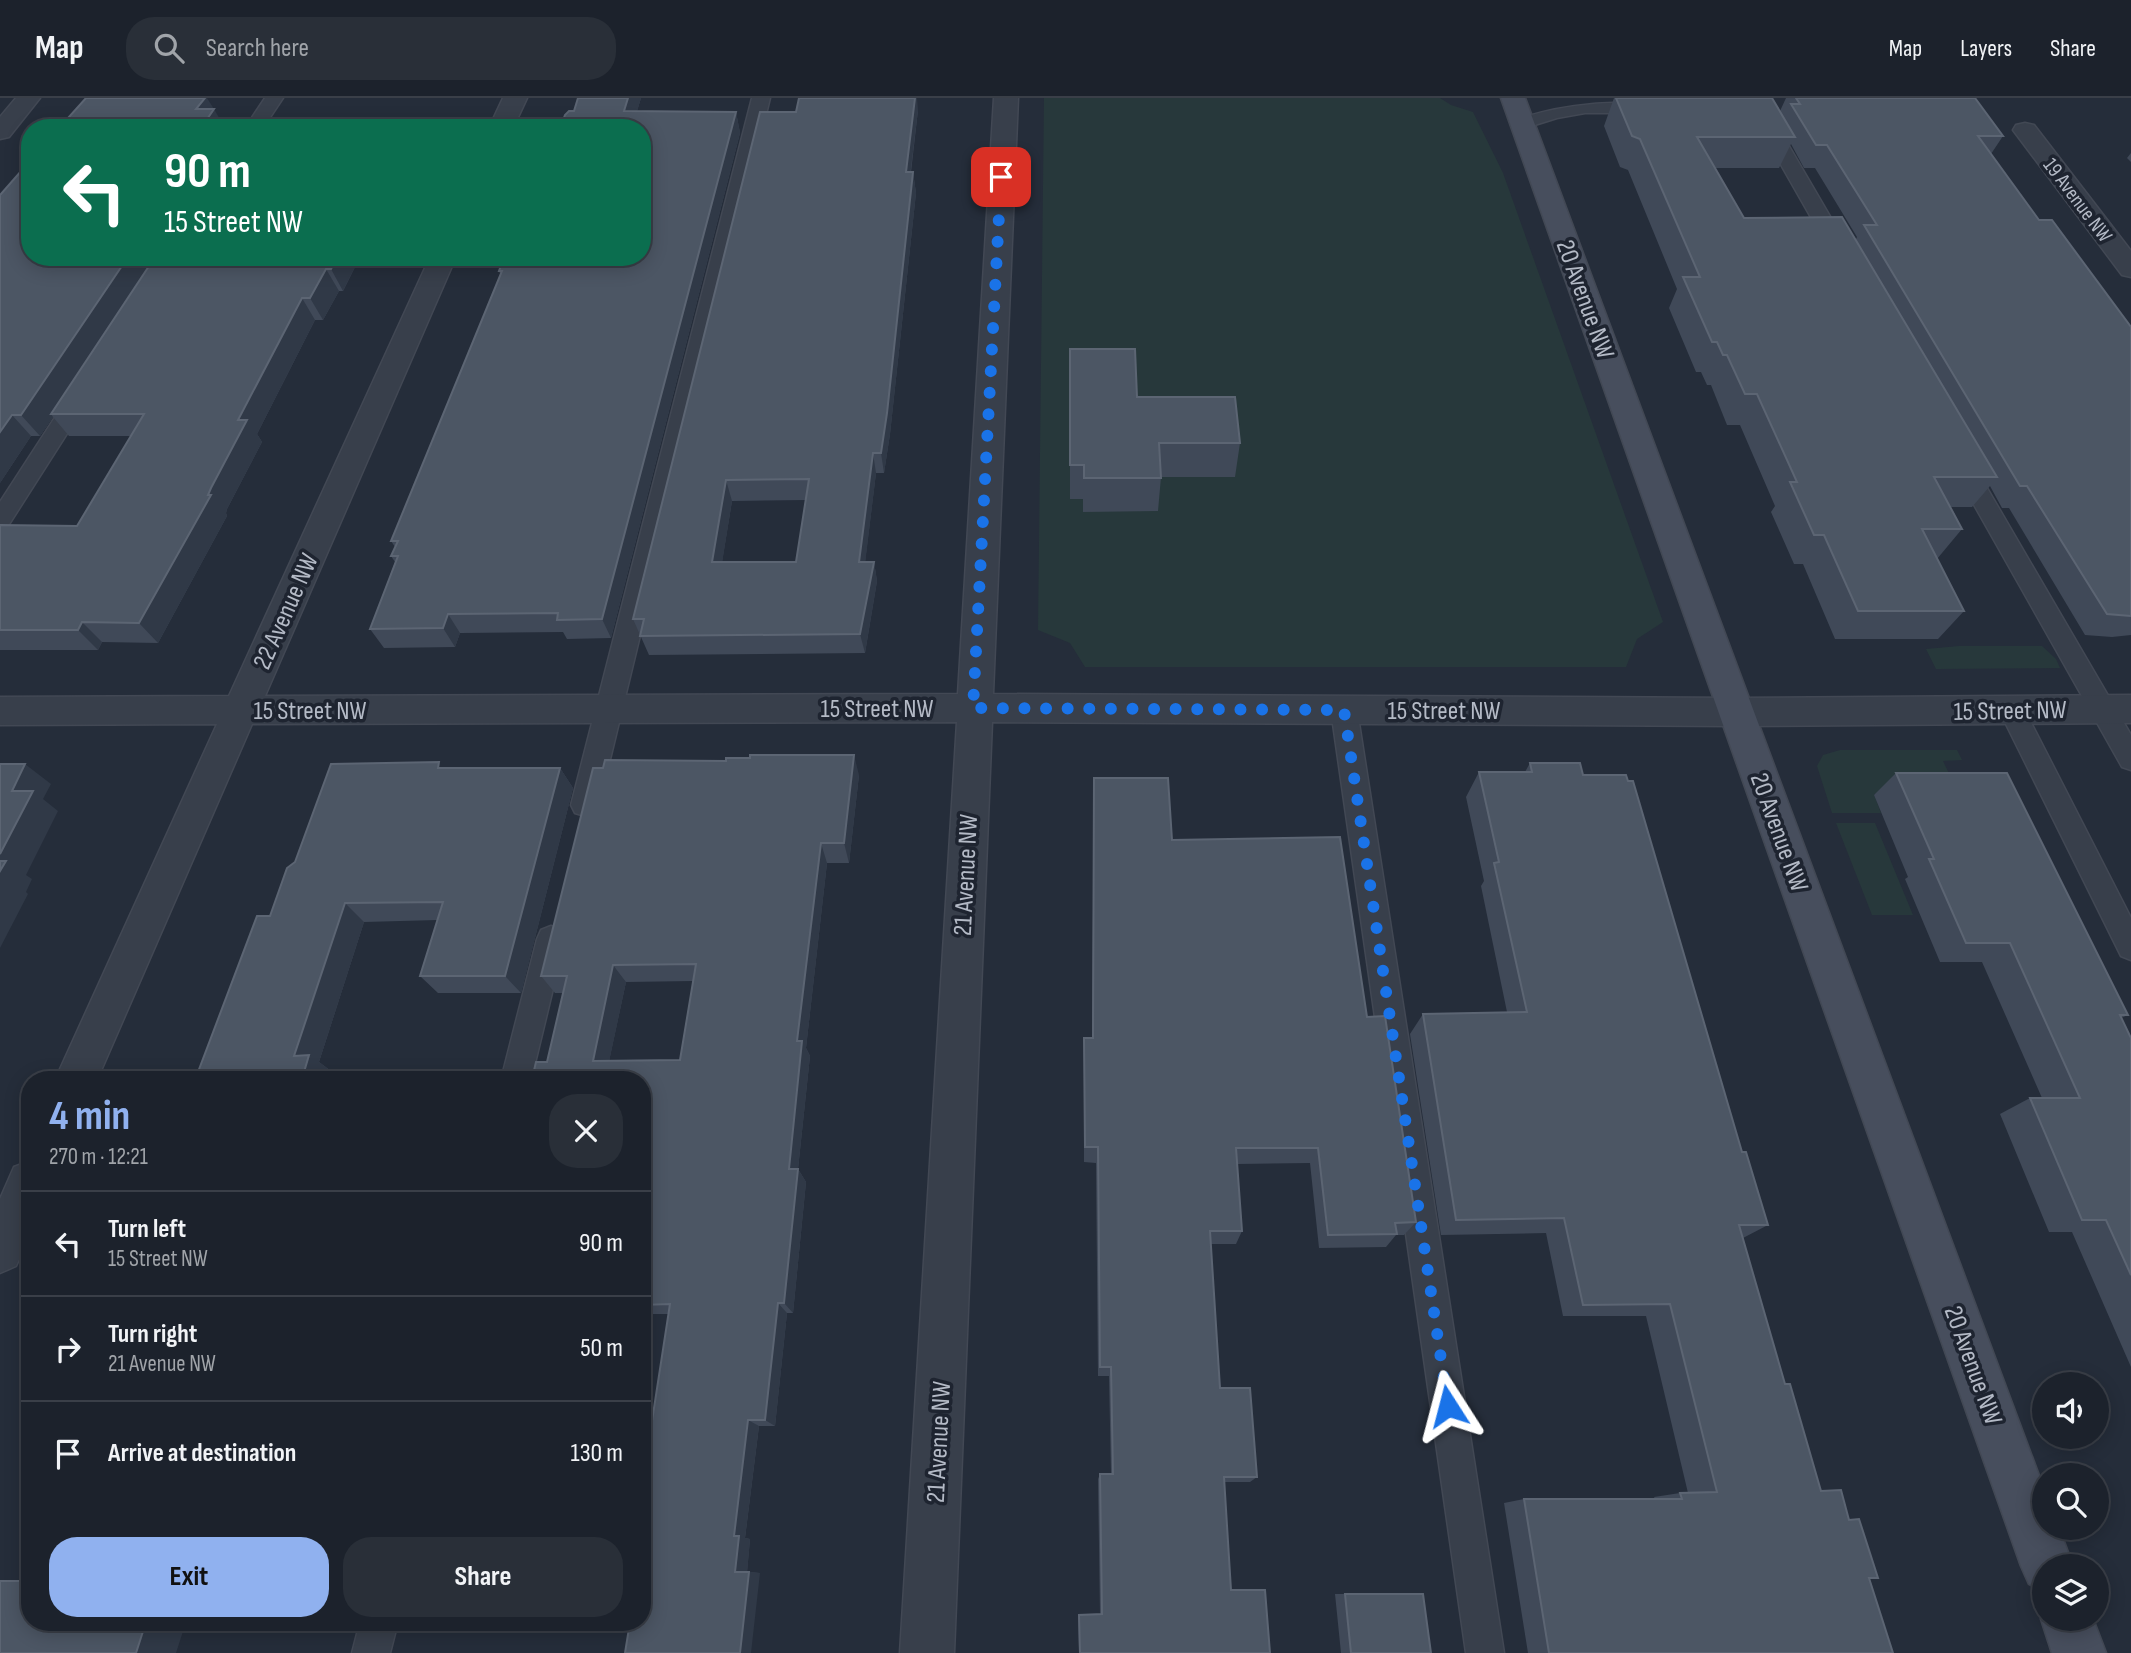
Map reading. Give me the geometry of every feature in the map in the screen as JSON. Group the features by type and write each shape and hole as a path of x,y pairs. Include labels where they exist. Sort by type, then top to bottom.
{"street":[{"path":"0,132 28,98"},
{"path":"505,119 515,98"},
{"name":"21 Avenue NW","path":"928,1653 973,708 1006,98"},
{"name":"20 Avenue NW","path":"1517,111 2044,1554"},
{"name":"19 Avenue NW","path":"2025,130 2131,269"},
{"name":"22 Avenue NW","path":"79,1071 439,266"},
{"name":"15 Street NW","path":"0,711 973,708 1736,712 2117,709"},
{"path":"0,1250 21,1203"},
{"path":"2071,1631 2079,1653"}],"lane":[{"path":"260,119 274,98"},
{"path":"579,827 761,98"},
{"path":"1517,111 1554,113 1585,108 1701,108 1706,104 1706,98"},
{"path":"1752,98 1847,264"},
{"path":"0,520 89,383"},
{"path":"1950,442 2117,709 2131,759"},
{"path":"1344,710 1485,1653"},
{"path":"2012,710 2131,947"},
{"path":"518,1071 556,920"},
{"path":"371,1653 377,1631"}],"shaded area":[{"path":"1044,98 1440,98 1451,105 1473,112 1503,173 1663,622 1637,639 1626,667 1085,667 1070,643 1038,630"},
{"path":"1959,646 2042,646 2056,659 2060,668 1936,669 1926,649"},
{"path":"1840,750 1957,750 1962,760 1943,761 1957,790 1874,794 1881,813 1832,813 1817,766 1823,755"},
{"path":"1836,823 1875,823 1913,915 1872,915"}],"building":[{"path":"86,98 205,98 196,109 214,109 207,119 67,119"},
{"path":"578,98 628,98 624,111 736,112 602,619 557,620 558,613 448,614 443,628 370,629 398,556 391,556 398,541 391,541 502,271 499,271 501,266 651,266 651,119 563,119 569,111 574,111"},
{"path":"799,98 915,98 906,172 913,172 887,413 881,453 873,453 859,562 874,562 860,634 640,636 644,619 633,619 760,112 796,112","holes":["809,479 796,562 712,562 726,480"]},
{"path":"1616,98 1772,98 1795,137 1697,137 1744,218 1842,217 1997,477 1934,477 1962,529 1922,529 1964,611 1858,611 1824,535 1814,535 1790,482 1797,482 1757,394 1745,394 1727,355 1723,355 1717,342 1712,342 1683,277 1700,277 1640,139 1632,136"},
{"path":"1796,98 1975,98 2003,136 1978,136 2039,220 2052,220 2131,327 2131,616 2107,614 2027,486 2020,486 1864,225 1877,225 1827,145 1816,145 1791,104 1800,104"},
{"path":"21,171 21,266 122,266 21,415 12,415 0,432 0,195"},
{"path":"149,266 332,266 326,269 310,298 302,298 238,420 247,420 211,488 208,495 211,495 139,623 82,622 78,630 0,630 0,525 77,526 144,414 51,414"},
{"path":"1070,349 1135,349 1137,397 1235,397 1240,443 1159,443 1161,478 1084,478 1084,465 1070,465"},
{"path":"750,755 854,755 844,843 821,843 797,1041 802,1041 789,1169 798,1169 784,1303 778,1303 765,1420 748,1420 734,1536 739,1536 735,1572 749,1572 740,1653 625,1653 629,1631 651,1631 651,1428 670,1304 651,1305 651,1071 534,1071 536,1062 547,1062 567,976 541,976 593,768 603,768 605,760 726,761 726,758 750,758","holes":["696,964 680,1060 593,1061 613,965"]},
{"path":"439,762 438,768 560,768 505,976 420,976 443,902 345,903 294,1056 309,1055 304,1071 198,1071 257,916 270,916 287,868 295,862 331,764"},
{"path":"1530,763 1580,763 1583,775 1626,775 1628,781 1633,781 1742,1152 1746,1152 1768,1225 1739,1225 1785,1384 1790,1384 1821,1491 1841,1490 1849,1520 1859,1519 1878,1578 1869,1578 1893,1653 1549,1653 1524,1499 1682,1499 1680,1493 1717,1492 1670,1304 1583,1305 1564,1218 1456,1220 1423,1014 1527,1012 1494,863 1499,862 1479,772 1532,772"},
{"path":"0,764 25,764 12,791 33,791 0,854"},
{"path":"1896,773 2007,773 2128,1015 2120,1015 2131,1038 2131,1275 2106,1220 2082,1220 2030,1098 2080,1098 2010,943 1966,943 1929,859 1934,859"},
{"path":"1094,778 1168,778 1172,840 1340,837 1367,1017 1385,1016 1416,1222 1395,1223 1397,1234 1328,1235 1318,1148 1236,1148 1242,1231 1210,1231 1220,1388 1250,1388 1257,1477 1224,1477 1231,1590 1265,1590 1270,1653 1080,1653 1079,1615 1102,1614 1100,1474 1113,1474 1111,1367 1100,1367 1098,1147 1085,1147 1084,1038 1093,1038"},
{"path":"0,1581 21,1581 21,1631 143,1631 136,1653 0,1653"},
{"path":"1345,1594 1423,1594 1431,1653 1351,1653"}],"route":[{"path":"1001,177 973,708 1344,710 1448,1406"}]}
